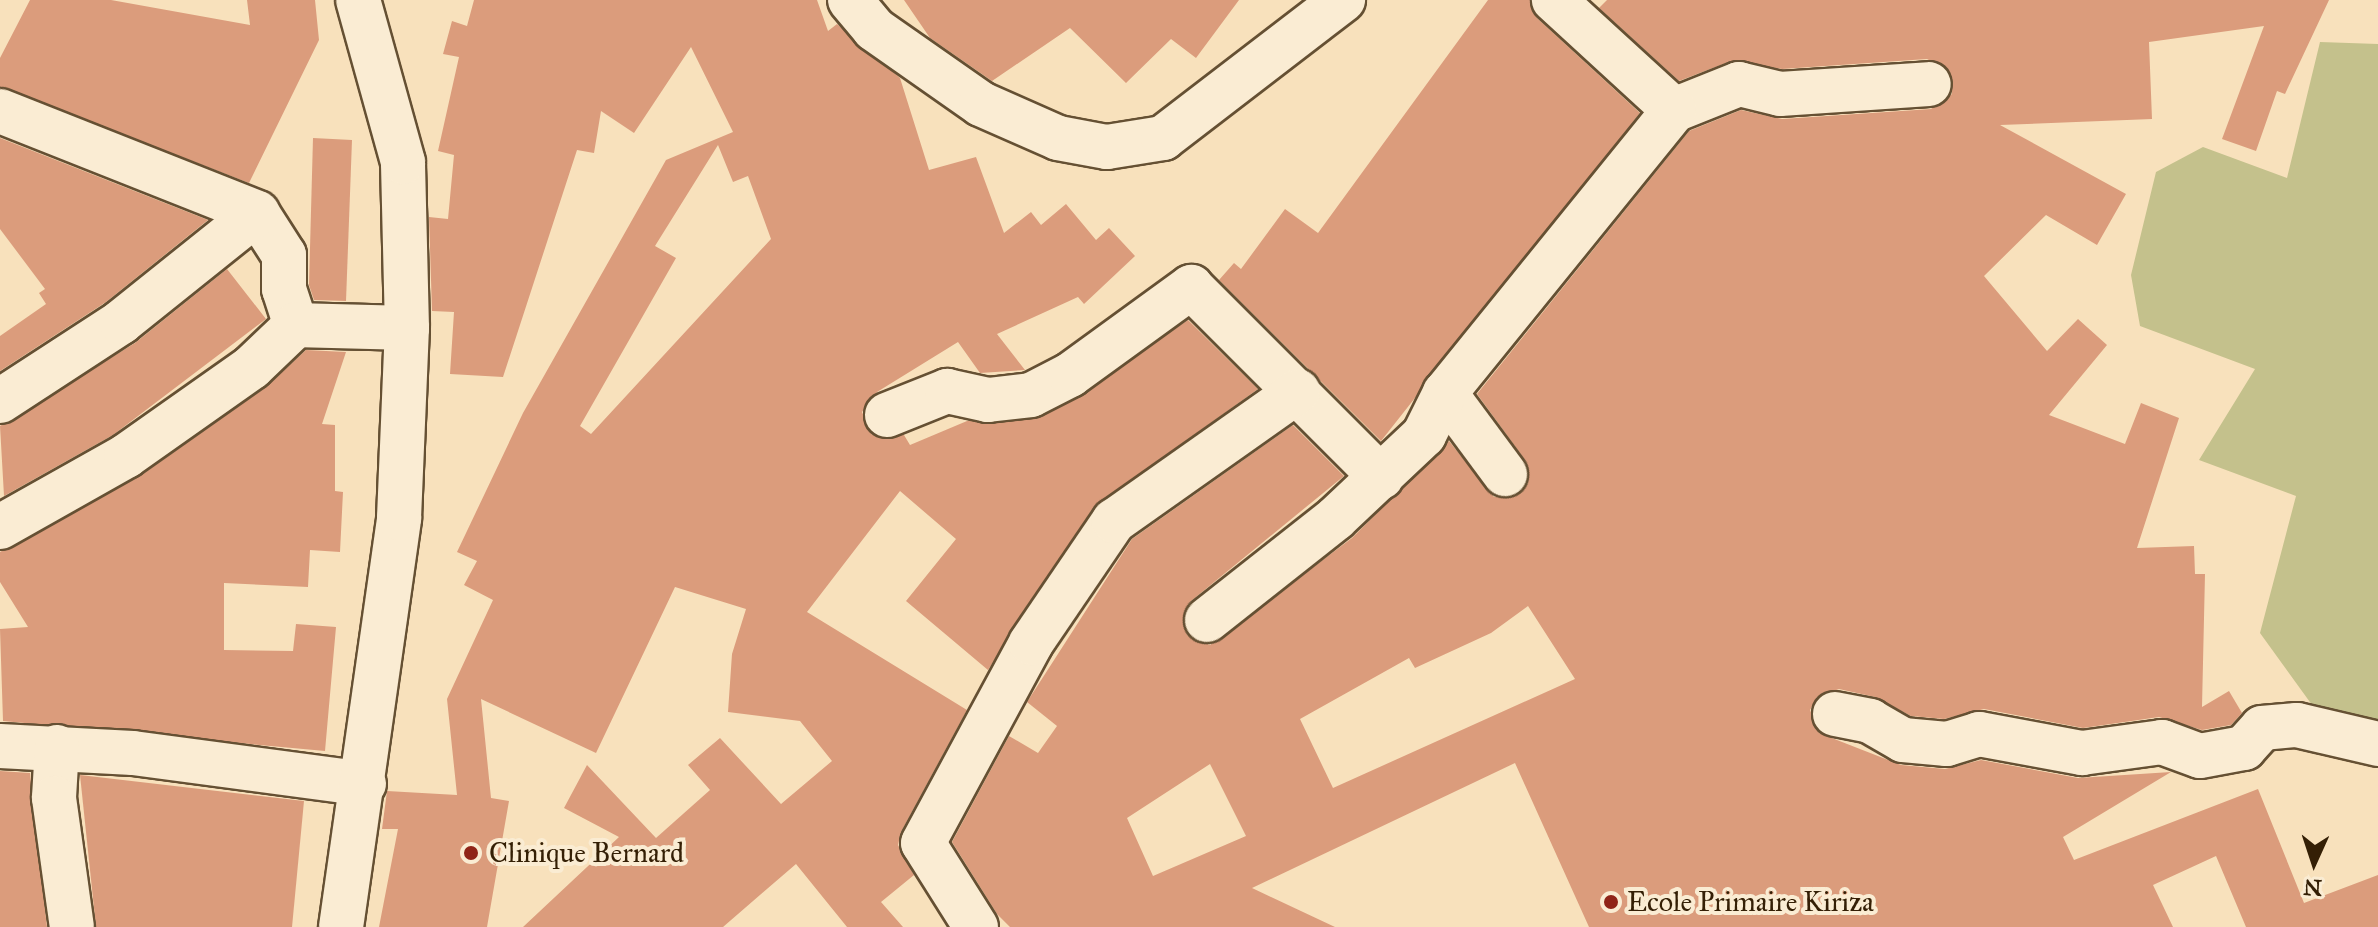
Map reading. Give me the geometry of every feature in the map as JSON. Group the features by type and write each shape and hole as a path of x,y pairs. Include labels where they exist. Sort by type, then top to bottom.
{"street":[{"path":"341,927 364,784 399,518 407,328 403,162 358,0"},
{"path":"850,0 874,29 981,104 1058,138 1107,147 1163,138 1343,0"},
{"path":"1554,0 1674,110"},
{"path":"1207,620 1381,477 1424,435 1445,393 1674,110 1739,84 1780,94 1929,84"},
{"path":"0,111 257,213 284,255 284,289 296,325"},
{"path":"0,401 121,322 257,213"},
{"path":"887,415 947,391 988,400 1031,395 1070,375 1191,287 1381,477"},
{"path":"0,527 126,456 252,367 296,325 407,328"},
{"path":"976,927 923,843 1031,643 1114,521 1298,391"},
{"path":"1445,393 1505,474"},
{"path":"1835,714 1870,721 1903,740 1947,744 1979,734 2082,753 2162,742 2200,756 2244,748 2262,728 2297,725 2378,744"},
{"path":"0,746 57,747 364,784"},
{"path":"57,747 54,798 72,927"}],"shaded area":[{"path":"2320,42 2378,44 2378,757 2354,763 2260,633 2296,496 2199,460 2255,369 2140,326 2131,275 2156,172 2203,147 2287,178"}],"building":[{"path":"30,0 111,0 250,25 247,0 315,0 319,40 249,183 0,87 0,58"},
{"path":"474,0 817,0 828,31 837,24 900,78 929,170 976,157 1004,233 1031,212 1041,225 1066,204 1096,240 1109,228 1135,256 1084,304 1078,297 997,334 1025,370 980,373 958,342 877,392 862,412 872,435 904,435 910,445 967,421 1042,417 1188,320 1258,389 1094,507 988,670 906,601 956,539 900,491 807,612 967,710 901,832 898,845 914,875 881,902 903,927 847,927 796,864 723,927 523,927 619,837 564,808 587,765 656,838 710,790 688,765 720,738 781,804 832,761 800,721 728,712 732,654 746,609 675,587 596,753 481,699 491,798 509,801 487,927 379,927 398,829 382,829 387,791 457,795 447,699 493,600 464,585 477,561 457,552 523,413 666,160 733,132 691,47 634,133 601,111 594,153 577,150 503,377 450,374 454,312 432,311 429,217 448,219 454,155 438,151 459,57 443,54 452,21 467,26","holes":["718,145 733,182 748,176 771,239 591,434 580,426 676,258 655,246"]},
{"path":"904,0 1239,0 1196,58 1171,39 1126,83 1070,28 992,81 930,38"},
{"path":"1488,0 1530,0 1537,18 1640,113 1381,441 1219,280 1234,263 1241,269 1285,209 1318,233"},
{"path":"1607,0 2329,0 2285,94 2277,91 2256,151 2222,139 2264,26 2149,42 2152,119 2000,125 2126,194 2097,245 2046,215 1984,276 2047,351 2078,319 2107,345 2049,415 2125,444 2141,403 2179,418 2137,548 2194,546 2195,574 2205,574 2202,707 2229,691 2242,713 2231,725 2202,730 2159,717 2083,728 1984,709 1944,719 1911,716 1875,697 1839,689 1817,697 1810,710 1819,733 1901,765 1945,769 1981,760 2078,778 2171,772 2063,837 2074,860 2258,789 2304,903 2378,875 2378,927 2246,927 2216,856 2153,885 2173,927 1589,927 1515,763 1252,888 1335,927 1010,927 997,914 952,842 1009,736 1038,753 1057,726 1027,702 1132,539 1293,425 1344,476 1191,601 1184,612 1187,635 1210,645 1352,538 1449,441 1494,497 1519,494 1528,483 1525,460 1477,394 1689,131 1741,110 1782,119 1931,109 1952,94 1949,70 1927,59 1782,69 1731,61 1679,81 1599,8","holes":["1528,606 1575,679 1333,788 1300,719 1409,658 1415,668 1491,633","1210,764 1246,836 1153,876 1127,818"]},
{"path":"0,138 208,220 106,302 0,371 0,336 46,304 39,293 45,289 0,229"},
{"path":"313,138 352,140 346,301 314,300 309,285"},
{"path":"227,269 266,319 113,435 4,496 0,426 135,343"},
{"path":"306,350 346,352 322,424 335,425 335,491 343,492 340,552 310,550 308,587 224,583 224,650 293,651 296,624 336,627 325,751 3,721 0,629 28,627 0,582 0,552 140,476 266,387"},
{"path":"0,771 30,773 47,927 0,927"},
{"path":"80,775 304,801 292,927 96,927"}],"place":[{"name":"Clinique Bernard","path":"471,853"},
{"name":"Ecole Primaire Kiriza","path":"1611,902"}]}
